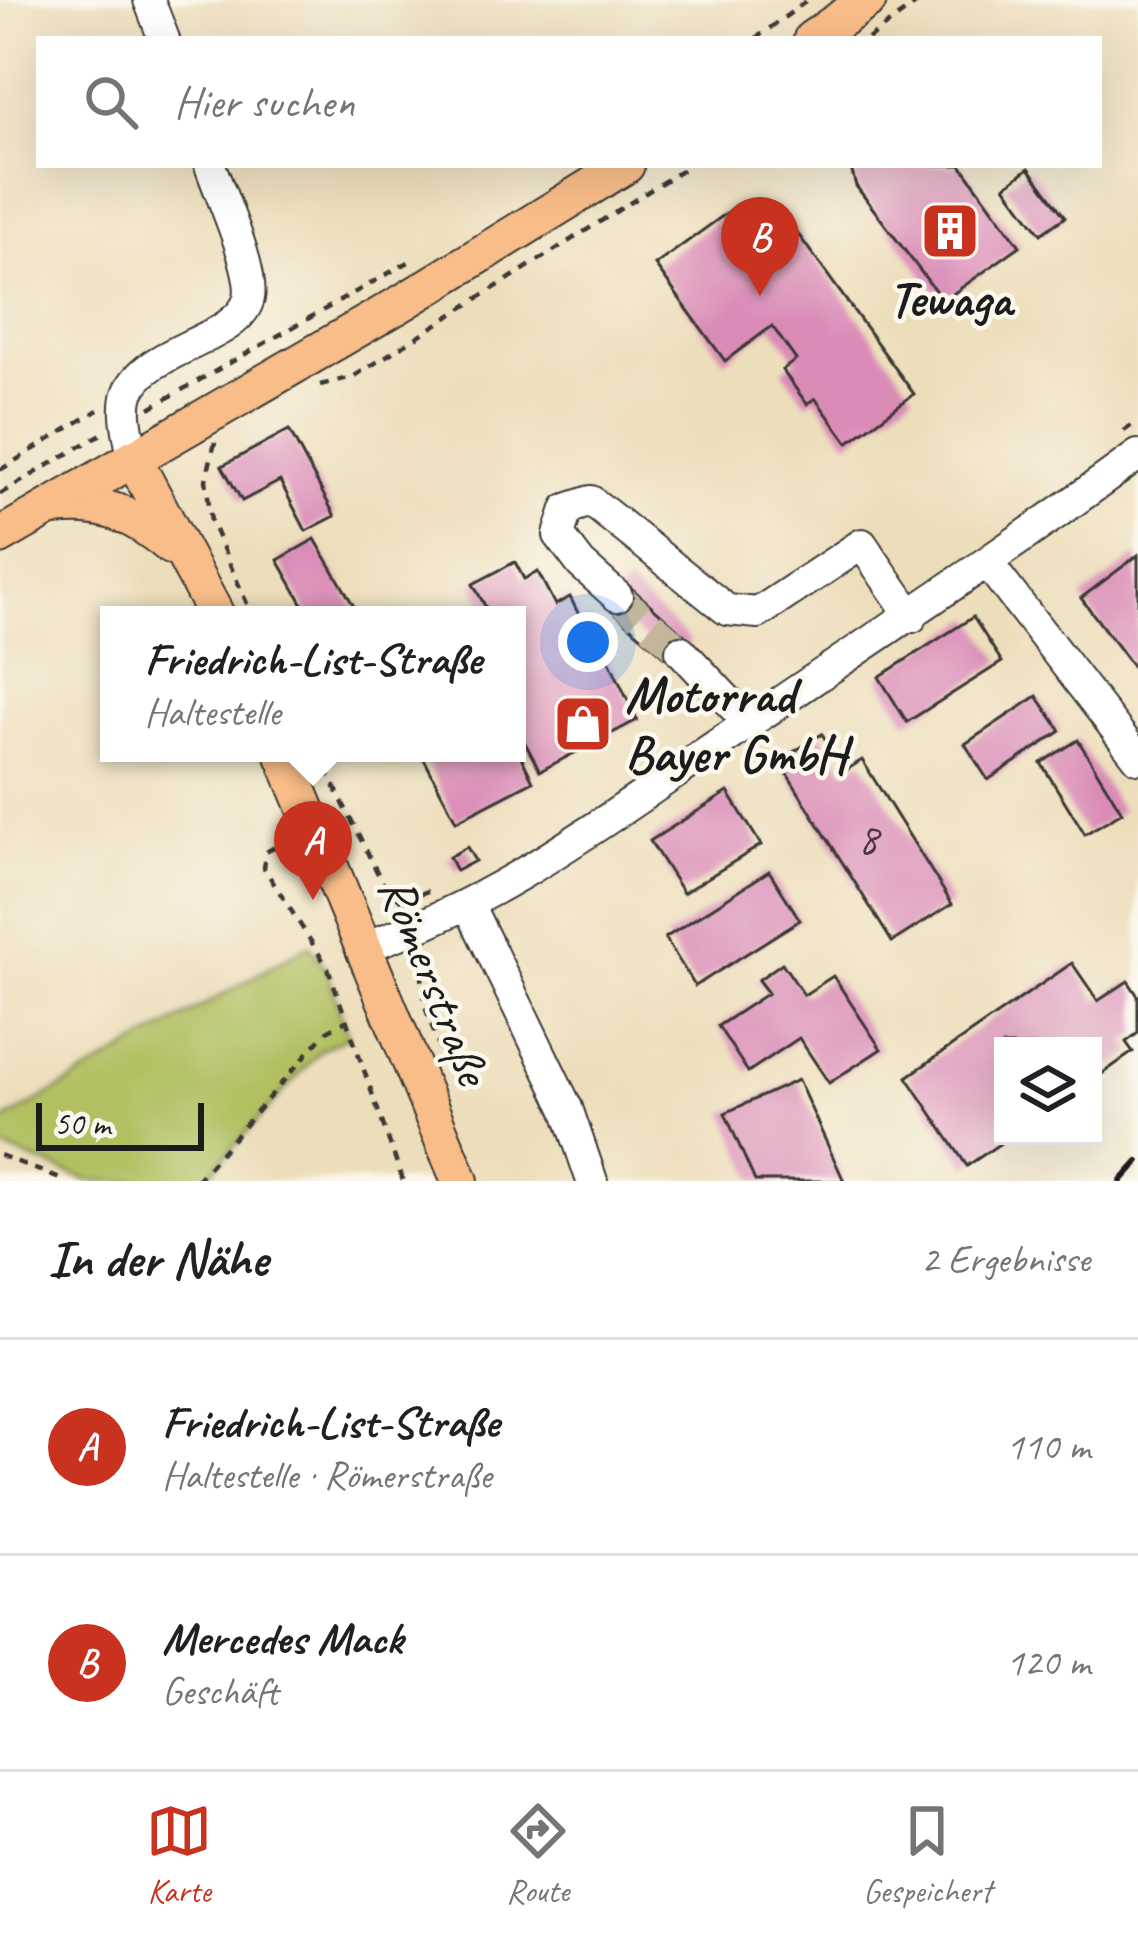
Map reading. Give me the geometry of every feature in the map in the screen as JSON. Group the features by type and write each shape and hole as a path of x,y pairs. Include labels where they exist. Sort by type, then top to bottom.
{"main road":[{"path":"816,36 868,0"},
{"path":"0,536 133,458 195,404 621,168"},
{"path":"133,458 212,606"},
{"path":"45,508 88,503 135,516 189,561"},
{"name":"Römerstraße","path":"287,762 460,1181"}],"street":[{"path":"149,0 163,36"},
{"path":"133,458 127,405 159,360 238,318 249,298 247,273 211,168"},
{"path":"366,946 470,906 912,617 1138,455"},
{"path":"616,596 559,536 567,509 591,501 727,610 758,613 862,544 912,617"},
{"path":"989,565 1138,758"},
{"path":"681,651 749,723"},
{"path":"470,906 566,1108 592,1181"}],"path":[{"path":"759,36 808,0"},
{"path":"872,36 921,0"},
{"path":"312,388 352,377 686,168"},
{"path":"0,470 127,405 195,404 416,258"},
{"path":"195,404 216,444 206,480 211,521 248,606"},
{"path":"0,494 127,405"},
{"path":"322,762 382,882 403,901 415,930 426,1009 448,1074"},
{"path":"316,825 266,852 264,868 328,968 404,1181"},
{"path":"196,1181 327,1031 346,1021"},
{"path":"0,1155 65,1181"}],"green space":[{"path":"309,945 327,970 348,1036 321,1050 203,1181 90,1181 0,1147 0,1123"}],"building":[{"name":"Tewaga","path":"851,168 963,168 1020,246 943,301 856,186"},
{"path":"1029,168 1065,217 1041,234 1005,186"},
{"path":"739,204 765,241 790,223 914,394 848,443 815,398 807,404 782,370 796,360 772,326 725,361 655,265"},
{"path":"289,430 335,516 306,531 280,481 242,501 222,466"},
{"path":"315,539 354,606 304,606 278,560"},
{"path":"1138,555 1138,674 1081,598"},
{"path":"515,562 524,579 538,572 555,605 570,597 582,621 589,617 637,720 540,771 526,745 526,606 485,606 473,584"},
{"path":"627,584 691,641 672,663 607,606"},
{"path":"973,617 1002,662 907,722 879,677"},
{"path":"1037,696 1061,731 988,780 965,744"},
{"path":"822,734 845,771 862,760 952,904 892,942 779,761"},
{"path":"1078,740 1122,812 1085,834 1041,763"},
{"path":"426,762 524,762 533,781 456,821"},
{"path":"728,792 761,845 683,893 650,841"},
{"path":"467,847 475,861 456,871 449,857"},
{"path":"769,871 800,920 695,986 665,938"},
{"path":"782,963 804,995 833,976 881,1049 829,1083 799,1038 748,1072 718,1026 768,993 758,980"},
{"path":"1072,963 1098,1001 1128,981 1138,996 1138,1033 1126,1042 1133,1052 1102,1074 1102,1037 994,1037 994,1145 998,1145 967,1166 907,1077"},
{"path":"798,1080 844,1181 755,1181 725,1113"}],"tunnel":[{"path":"617,596 681,651"}],"railway":[{"path":"1121,1181 1138,1162"}],"place":[{"name":"Tewaga","path":"950,231"},
{"name":"Mercedes Mack","path":"760,296"},
{"name":"Motorrad Bayer GmbH","path":"583,724"},
{"name":"Friedrich-List-Straße","path":"313,900"}]}
